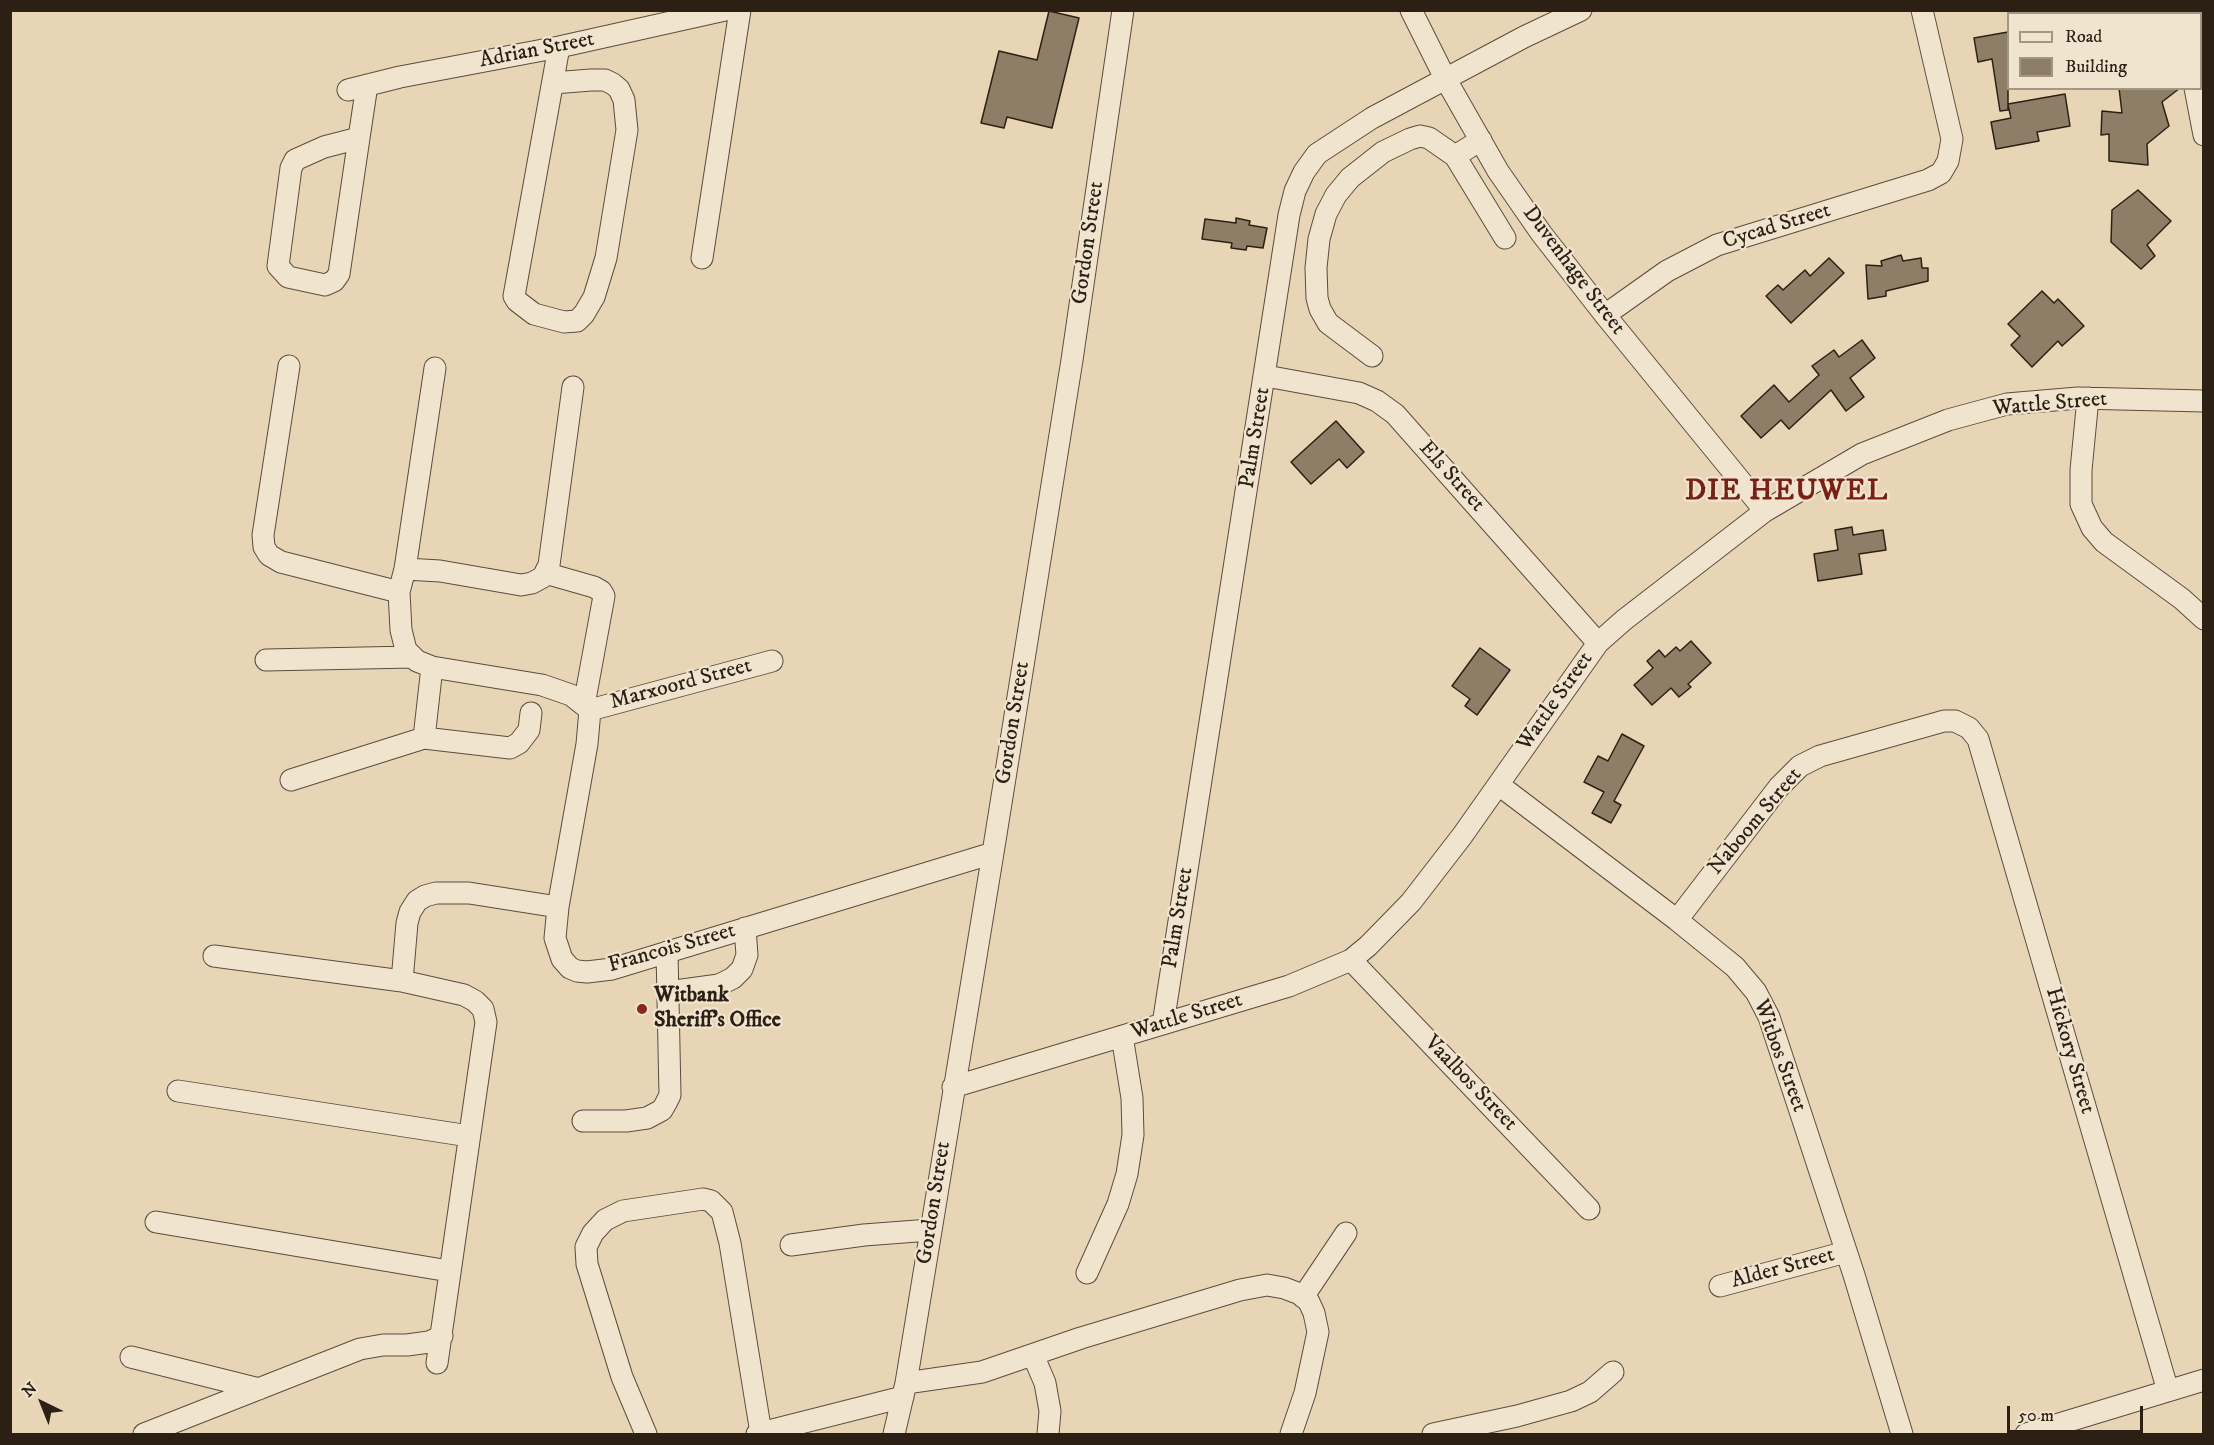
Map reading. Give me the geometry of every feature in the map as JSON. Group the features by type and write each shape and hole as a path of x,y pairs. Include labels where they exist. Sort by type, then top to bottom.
{"street":[{"name":"Adrian Street","path":"359,138 358,87 400,76 559,47 725,10"},
{"path":"702,258 740,10"},
{"name":"Gordon Street","path":"894,1434 904,1390 993,853 1073,348 1123,10"},
{"name":"Duvenhage Street","path":"1411,10 1445,78 1498,171 1541,233 1765,512"},
{"name":"Palm Street","path":"1162,1024 1266,376 1289,215 1295,191 1304,172 1317,154 1372,118 1524,37 1581,10"},
{"name":"Cycad Street","path":"1605,315 1667,271 1716,245 1928,180 1941,173 1951,154 1952,139 1922,10"},
{"path":"553,83 604,80 613,84 619,89 624,100 627,130 606,258 594,297 577,321 564,322 534,314 514,296 559,47"},
{"path":"2195,90 2204,135"},
{"path":"1372,356 1328,323 1317,298 1316,268 1319,239 1326,214 1336,195 1350,178 1383,152 1410,139 1420,136 1429,138 1455,156 1505,238"},
{"path":"359,138 339,274 334,281 325,285 288,277 278,266 291,168 295,160 324,147 359,138"},
{"path":"1455,156 1481,140"},
{"path":"290,366 263,535 264,547 269,555 281,562 399,592"},
{"path":"435,368 405,569 399,592 401,630 406,650 412,657 432,667 542,686 571,695 587,707"},
{"name":"Els Street","path":"1266,376 1359,393 1377,401 1395,414 1598,643"},
{"path":"405,569 440,571 521,585 532,583 545,573 549,565 573,387"},
{"path":"2088,398 2081,470 2081,504 2092,528 2104,542 2182,599 2204,619"},
{"name":"Wattle Street","path":"953,1087 1289,986 1351,960 1411,902 1499,785 1598,643 1624,620 1765,512 1862,454 1948,420 2007,404 2088,398 2204,401"},
{"name":"Francois Street","path":"545,573 594,587 604,596 587,707 587,744 558,907 555,938 558,951 570,968 587,972 612,969 993,853"},
{"path":"266,660 412,657"},
{"name":"Marxoord Street","path":"587,707 772,661"},
{"path":"424,738 432,667"},
{"path":"291,780 424,738 510,748 519,743 529,730 531,713"},
{"name":"Naboom Street","path":"1677,920 1779,787 1800,766 1820,756 1944,721 1955,721"},
{"name":"Hickory Street","path":"1955,721 1969,728 1978,739 2168,1391"},
{"name":"Witbos Street","path":"1499,785 1677,920 1735,967 1756,992 1764,1005 1846,1252 1902,1434"},
{"path":"402,981 407,923 410,912 417,901 425,896 436,893 469,893 558,907"},
{"path":"668,992 719,985 733,978 742,969 747,955 746,928"},
{"path":"583,1121 626,1121 647,1118 662,1110 670,1095 667,952"},
{"path":"214,956 402,981 464,995 476,1001 483,1009 486,1022 437,1363"},
{"name":"Vaalbos Street","path":"1351,960 1589,1209"},
{"path":"1088,1273 1118,1203 1127,1174 1131,1145 1132,1098 1122,1036"},
{"path":"178,1090 469,1136"},
{"path":"646,1434 618,1366 587,1264 586,1246 593,1233 605,1220 623,1211 703,1199 711,1201 722,1212 730,1243 759,1434 904,1390 982,1372 1240,1290 1267,1286 1284,1288 1310,1302 1318,1332 1305,1393 1291,1434"},
{"path":"156,1222 449,1271"},
{"path":"791,1245 864,1235 930,1230"},
{"path":"1303,1297 1346,1233"},
{"name":"Alder Street","path":"1720,1286 1846,1252"},
{"path":"144,1434 360,1349 429,1342 442,1336"},
{"path":"1033,1355 1045,1383 1050,1411 1048,1434"},
{"path":"131,1357 259,1389"},
{"path":"1432,1434 1518,1416 1571,1401 1590,1392 1613,1372"},
{"path":"2026,1434 2204,1380"}],"building":[{"path":"1049,11 1079,18 1052,128 1007,117 1004,128 981,123 999,51 1037,60"},
{"path":"2007,32 2008,104 2065,94 2070,126 2037,132 2039,141 1996,149 1991,122 2011,118 2008,105 2008,110 2000,111 1992,59 1978,62 1974,38"},
{"path":"2119,90 2177,90 2162,102 2169,126 2147,144 2148,165 2109,161 2109,134 2101,135 2102,111 2122,113"},
{"path":"2138,190 2171,221 2147,245 2155,256 2141,269 2111,242 2112,210"},
{"path":"1236,218 1250,221 1249,225 1267,228 1263,248 1247,246 1246,250 1231,248 1232,243 1202,239 1205,219 1236,223"},
{"path":"1901,255 1903,261 1921,258 1922,268 1928,268 1928,281 1886,291 1886,296 1868,299 1866,265 1882,266 1881,261"},
{"path":"1829,258 1844,273 1791,323 1766,296 1778,285 1783,290 1805,270 1810,276"},
{"path":"2042,291 2054,303 2058,299 2084,326 2062,346 2058,341 2032,367 2011,345 2020,336 2008,324"},
{"path":"1862,340 1875,358 1850,378 1864,397 1846,411 1831,390 1789,429 1781,420 1761,438 1741,416 1774,385 1789,402 1819,375 1812,366 1834,350 1839,357"},
{"path":"1336,421 1364,452 1347,468 1339,459 1311,484 1291,462"},
{"path":"1852,527 1853,535 1883,530 1886,550 1859,554 1862,574 1818,581 1814,554 1838,550 1835,530"},
{"path":"1691,641 1711,663 1688,684 1691,687 1679,697 1671,688 1652,705 1634,685 1653,668 1647,661 1659,650 1665,657 1676,647 1680,651"},
{"path":"1480,648 1510,670 1477,715 1465,706 1470,699 1452,686"},
{"path":"1622,734 1644,746 1614,801 1621,805 1611,823 1592,813 1604,792 1584,782 1598,756 1608,761"}],"place":[{"name":"Witbank Sheriff’s Office","path":"642,1009"}],"district":[{"name":"DIE HEUWEL","path":"1787,493"}]}
